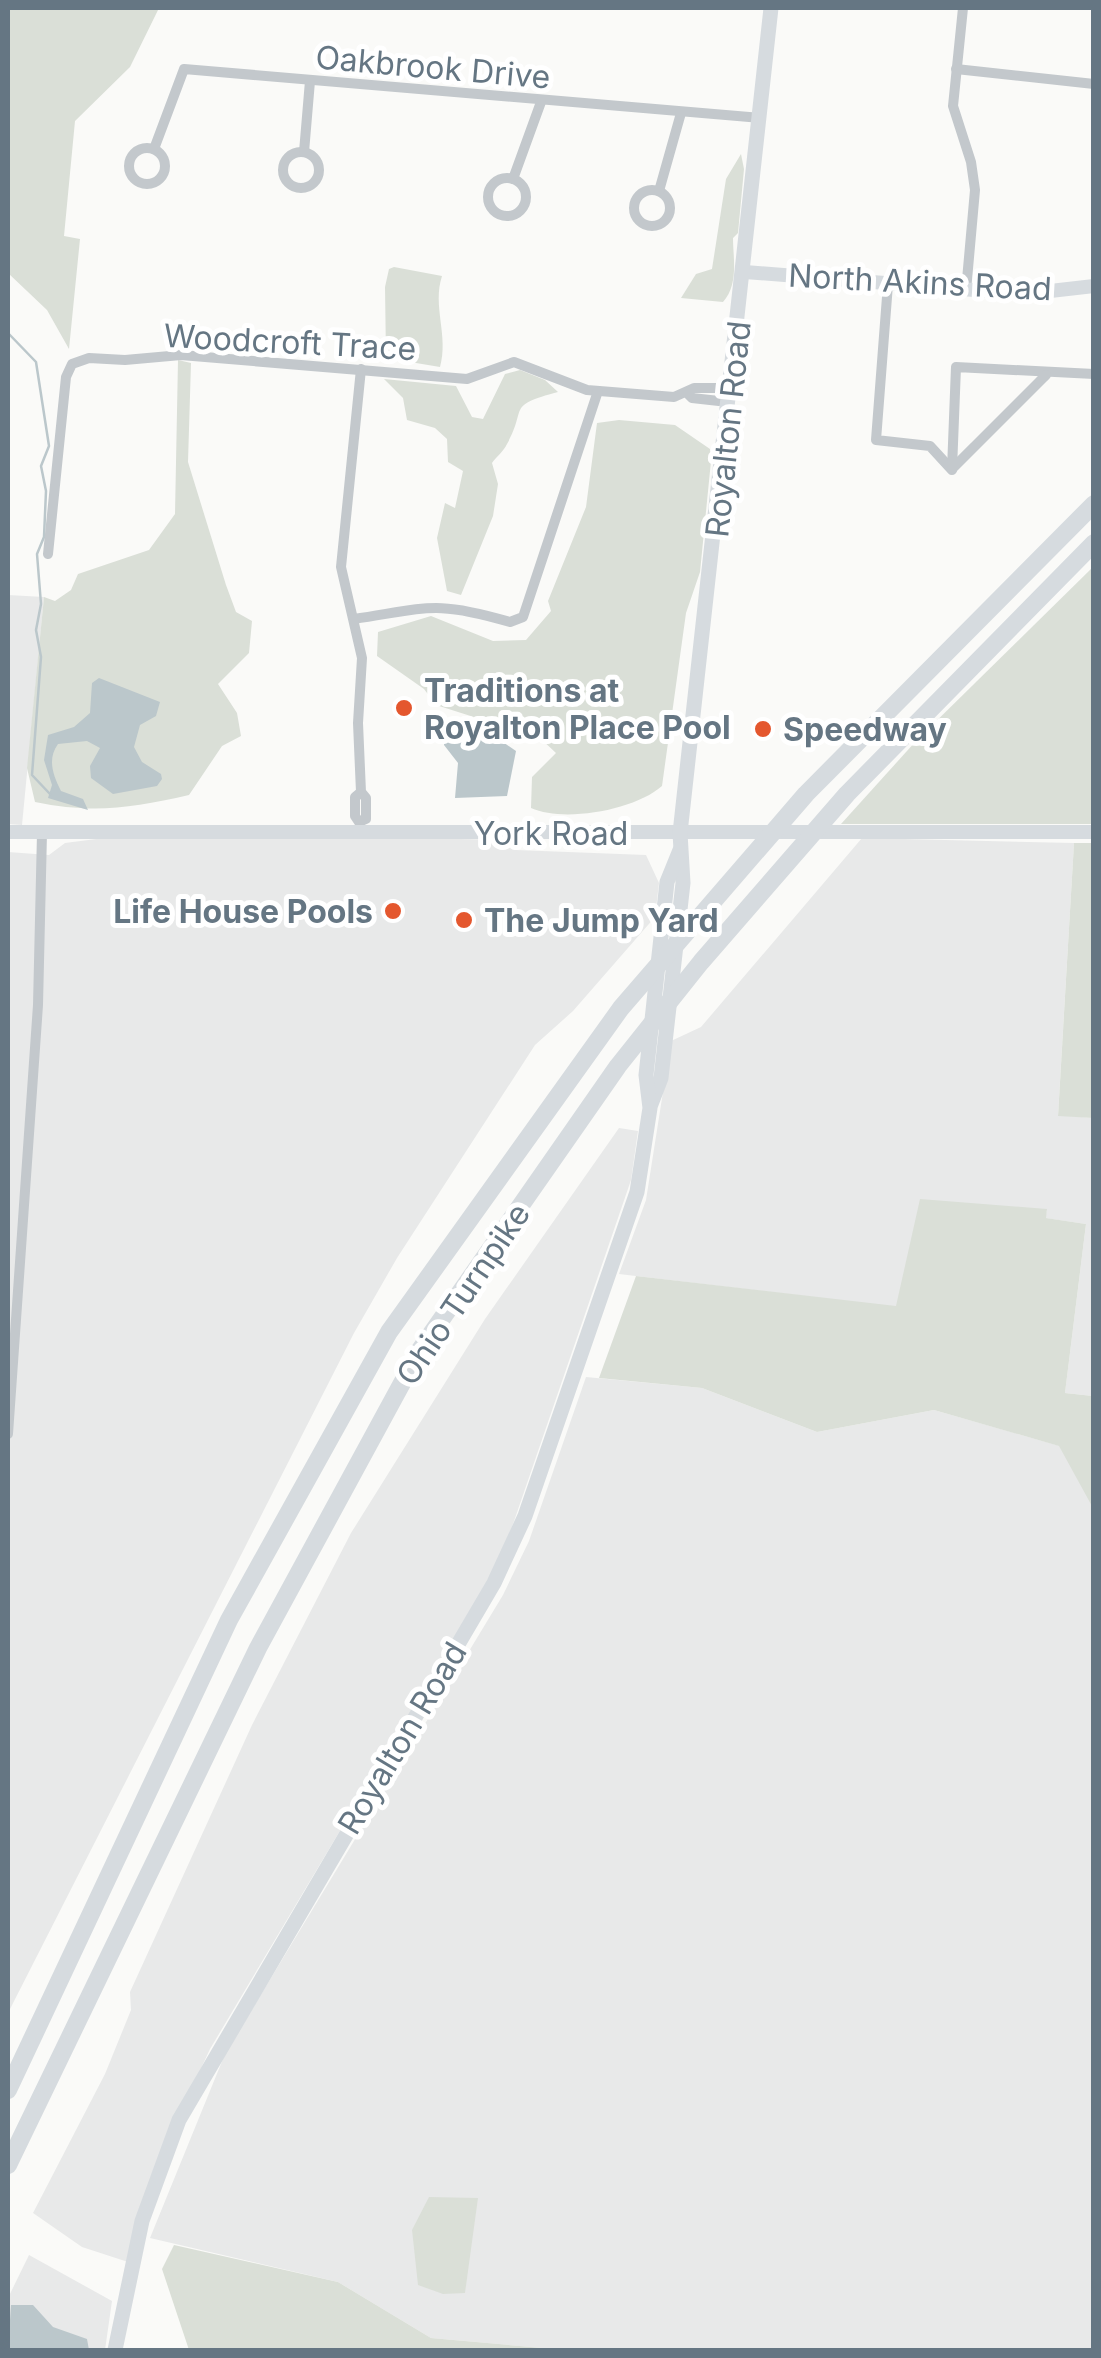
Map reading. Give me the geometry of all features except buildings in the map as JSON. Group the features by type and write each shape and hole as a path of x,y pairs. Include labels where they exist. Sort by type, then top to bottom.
{"highway":[{"name":"Ohio Turnpike","path":"8,2090 230,1620 390,1332 621,1008 806,794 1094,504"},
{"name":"Ohio Turnpike","path":"8,2164 258,1648 420,1350 618,1066 701,962 847,794 1094,543"}],"main road":[{"name":"Royalton Road","path":"115,2350 142,2221 180,2120 494,1583 525,1516 637,1192 650,1108 661,1078 683,884 680,842 772,8"}],"street":[{"path":"962,8 953,106 972,162 975,190 966,291"},
{"name":"Oakbrook Drive","path":"154,148 184,69 762,118"},
{"path":"956,69 1094,84"},
{"path":"304,152 310,81"},
{"path":"513,179 540,102"},
{"path":"658,191 681,113"},
{"name":"North Akins Road","path":"745,272 1024,294 1094,286"},
{"path":"888,284 876,440 930,446 952,470"},
{"name":"Woodcroft Trace","path":"48,554 70,368 84,358 180,355 474,379 501,365 520,363 570,387 674,397 688,394 718,401 728,396"},
{"path":"952,470 956,367 1046,375 1094,374"},
{"path":"359,827 354,816 355,797 360,792 358,722 363,669 341,567 361,369"},
{"path":"952,470 1046,375"},
{"path":"354,619 435,604 471,608 510,622 523,616 536,588 598,391"},
{"name":"York Road","path":"8,832 359,827 680,842 1094,832"},
{"path":"8,1434 12,1325 38,1005 42,832"}],"shaded area":[{"path":"8,8 159,8 130,67 75,121 64,236 80,239 69,349 47,310 8,273"},
{"path":"741,154 744,169 728,295 723,302 681,298 696,274 712,269 726,179"},
{"path":"389,269 442,276 440,367 386,358 385,287"},
{"path":"178,360 191,363 188,462 236,612 252,621 249,653 218,684 237,713 241,736 222,746 189,795 112,808 35,802 27,768 44,597 55,601 71,590 78,574 149,550 175,514"},
{"path":"520,370 545,380 558,392 520,409 506,447 492,463 498,484 493,516 461,595 447,591 437,538 445,503 455,508 463,471 448,462 447,439 435,428 407,420 403,398 384,379 456,386 472,417 483,419 505,374"},
{"path":"619,420 675,425 710,449 700,572 686,613 662,786 635,802 599,812 545,812 531,808 532,777 556,753 540,738 436,705 424,689 377,656 378,632 431,616 493,641 526,640 551,611 548,601 586,507 597,423"},
{"path":"1093,567 1093,824 841,824 916,741"},
{"path":"8,595 44,597 22,825 8,824"},
{"path":"99,678 160,702 156,716 140,725 134,747 142,762 161,774 162,779 157,786 113,794 91,778 90,766 100,748 87,741 58,744 52,761 58,785 61,791 83,799 88,810 48,798 52,785 44,760 48,735 74,727 90,713 92,683"},
{"path":"445,722 500,740 516,751 507,796 455,798 458,763 444,745"},
{"path":"104,838 516,840 516,850 646,855 659,883 655,917 573,1011 535,1045 397,1258 354,1333 8,2013 8,852 49,855 65,843"},
{"path":"862,838 1074,843 1058,1115 1093,1118 1093,1396 1065,1393 1086,1224 1045,1218 1047,1210 896,1307 619,1274 646,1200 671,1041 701,1027"},
{"path":"1074,843 1093,843 1093,1118 1058,1116"},
{"path":"619,1128 638,1131 631,1180 500,1562 210,2049 160,2156 128,2262 82,2247 33,2213 105,2074 131,2010 130,1992 252,1725 351,1533 485,1319"},
{"path":"920,1199 1047,1209 1046,1218 1086,1224 1065,1393 1093,1396 1093,1508 1059,1446 934,1410 817,1432 702,1388 599,1378 636,1276 896,1306"},
{"path":"586,1377 702,1388 817,1432 934,1410 1060,1446 1094,1508 1093,2350 565,2350 431,2338 338,2282 150,2238 225,2054 503,1595 529,1541"},
{"path":"429,2197 478,2198 465,2293 443,2294 418,2285 412,2230"},
{"path":"174,2245 338,2282 431,2338 565,2350 189,2350 162,2269"},
{"path":"29,2255 112,2301 105,2350 8,2350 8,2298"},
{"path":"11,2305 33,2305 53,2327 87,2339 89,2350 8,2350"}],"waterway":[{"path":"8,333 36,362 49,446 41,466 46,491 44,537 37,554 41,604 36,630 41,657 32,775 50,794"}],"place":[{"name":"Traditions at Royalton Place Pool","path":"404,708"},
{"name":"Speedway","path":"763,729"},
{"name":"Life House Pools","path":"393,911"},
{"name":"The Jump Yard","path":"464,920"}]}
